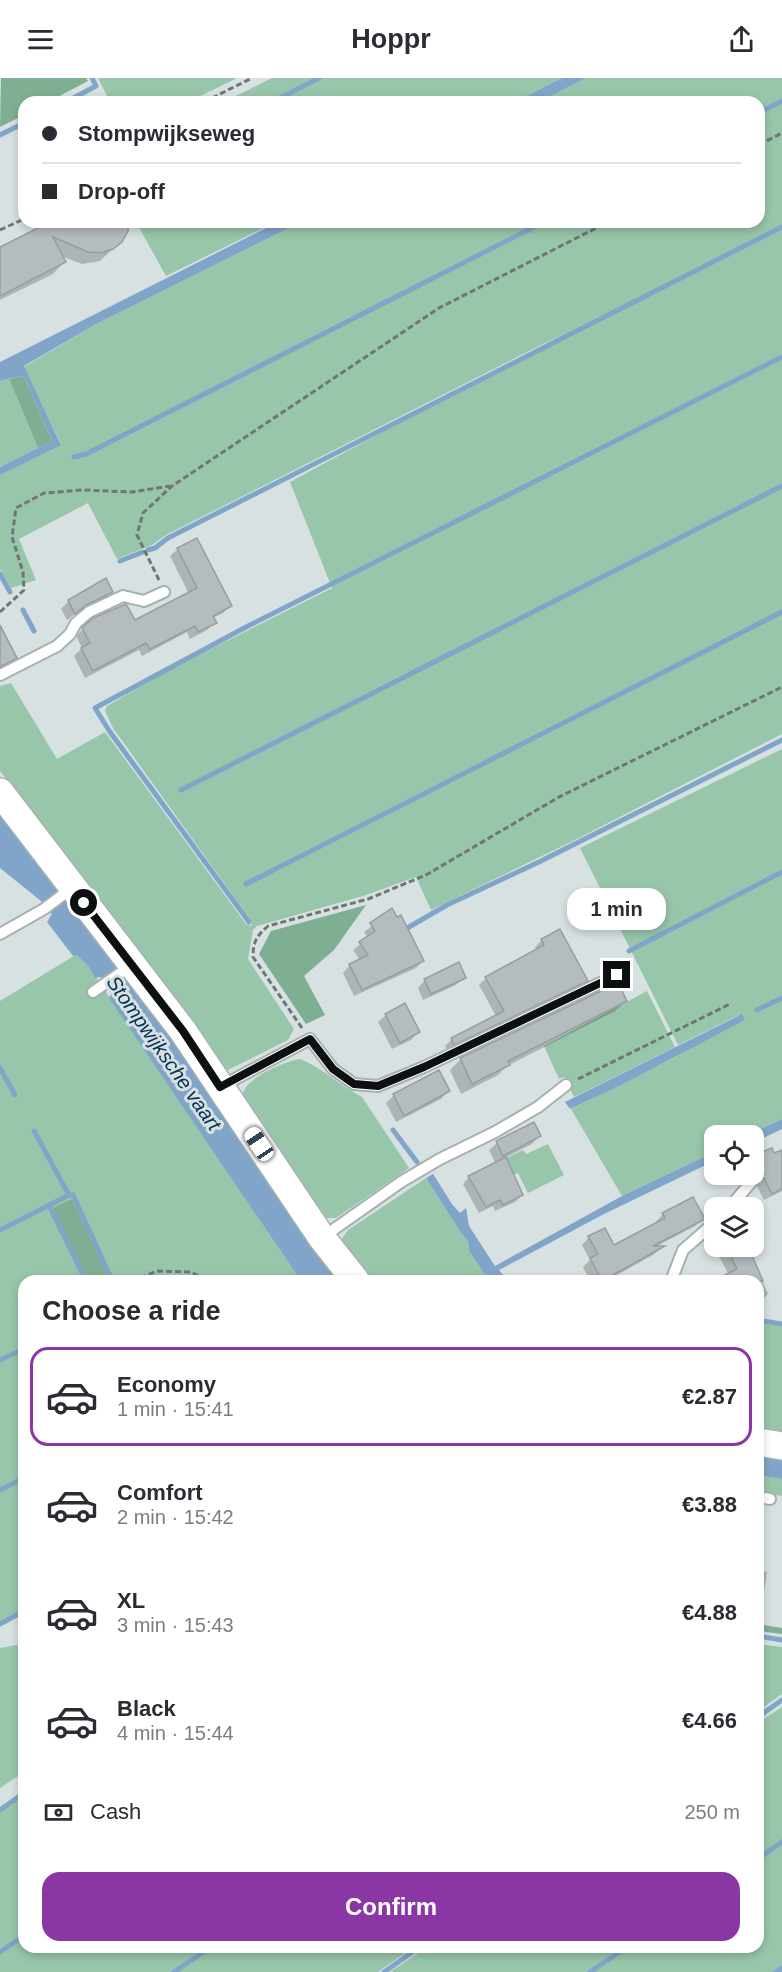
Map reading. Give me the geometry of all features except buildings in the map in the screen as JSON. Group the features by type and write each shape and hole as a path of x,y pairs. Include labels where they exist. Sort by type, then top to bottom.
{"street":[{"path":"0,792 129,967 183,1031 322,1238 351,1275"},
{"path":"764,1443 782,1446"}],"lane":[{"path":"0,675 57,646 70,634 76,623 89,612 123,596 144,601 164,592"},
{"path":"0,934 44,909 70,889"},
{"path":"97,990 129,967"},
{"path":"220,1087 310,1039 333,1069 354,1084 378,1086 424,1067 617,975"},
{"path":"322,1238 401,1182 538,1107 566,1085"},
{"path":"738,1197 749,1185"},
{"path":"673,1275 683,1250 704,1232"},
{"path":"764,1498 770,1499"}],"path":[{"path":"216,96 252,78"},
{"path":"765,142 782,133"},
{"path":"0,230 18,222"},
{"path":"164,592 137,535 143,513 172,486 440,308 596,228"},
{"path":"0,612 24,590 23,572 12,537 16,508 44,493 82,490 132,492 172,486"},
{"path":"310,1039 253,957 256,936 268,926 368,899 426,874 559,797 782,687"},
{"path":"566,1085 730,1004"},
{"path":"147,1275 157,1271 191,1272 197,1275"}],"green space":[{"path":"1,78 86,78 88,81 59,96 18,96 18,118 0,127"},
{"path":"98,78 237,78 200,96 107,96"},
{"path":"272,78 562,78 527,96 236,96"},
{"path":"586,78 782,78 782,734 577,839 431,910 416,877 363,896 257,926 253,930 248,959 294,1029 288,1040 226,1071 0,771 0,686 11,683 57,759 105,732 246,924 251,926 252,922 113,728 105,711 107,706 169,670 332,588 290,482 567,332 166,535 152,545 117,559 88,503 19,539 36,580 11,588 0,569 0,475 61,444 24,367 98,323 289,228 765,228 765,96 551,96"},
{"path":"139,228 264,228 166,276"},
{"path":"20,376 25,379 52,441 38,448 9,379"},
{"path":"9,379 38,448 0,467 0,381"},
{"path":"782,749 782,1119 764,1127 764,1125 704,1125 704,1157 622,1196 571,1109 675,1057 741,1014 678,1045 580,848"},
{"path":"366,905 334,950 304,976 325,1015 306,1024 259,954 271,931"},
{"path":"77,954 89,967 297,1275 18,1275 18,1613 0,1623 0,1001"},
{"path":"647,991 675,1047 574,1097 564,1077 559,1079 544,1046"},
{"path":"300,1059 362,1097 409,1168 336,1218 326,1218 243,1094 250,1082 258,1077 285,1063"},
{"path":"548,1144 564,1175 528,1193 518,1173 503,1180 495,1164 523,1150 526,1154"},
{"path":"426,1178 468,1241 469,1251 485,1275 366,1275 341,1240 348,1230"},
{"path":"72,1199 107,1275 85,1275 53,1208"},
{"path":"764,1324 782,1326 782,1436 764,1433"},
{"path":"764,1476 782,1479 782,1496 764,1493"},
{"path":"764,1625 782,1628 782,1634 764,1632"},
{"path":"18,1645 18,1776 0,1788 0,1648"},
{"path":"764,1645 782,1647 782,1694 764,1707"},
{"path":"782,1707 782,1972 390,1972 418,1953 764,1953 764,1719"},
{"path":"18,1800 18,1953 405,1953 378,1972 0,1972 0,1812"}],"water":[{"path":"562,78 586,78 551,96 527,96"},
{"path":"266,228 289,228 98,323 24,366 61,445 0,475 0,467 52,441 25,379 20,376 0,381 0,362"},
{"name":"Stompwijksche vaart","path":"0,805 131,979 338,1275 297,1275 109,998 112,992 101,977 95,978 89,967 77,955 73,956 47,922 52,914 41,901 0,868"},
{"path":"742,1014 745,1020 621,1085 570,1109 565,1102"},
{"path":"782,1119 782,1129 764,1138 764,1127"},
{"path":"704,1157 704,1166 604,1214 499,1270 503,1275 485,1275 469,1251 468,1241 426,1178 433,1174 460,1213 466,1208 469,1226 495,1266 622,1196"},
{"path":"764,1452 782,1454 782,1479 764,1476"}],"waterway":[{"path":"77,96 96,86 92,78"},
{"path":"284,96 319,78"},
{"path":"765,110 782,101"},
{"path":"0,135 18,126"},
{"path":"148,550 782,227"},
{"path":"74,457 86,454 532,228"},
{"path":"249,922 110,732 95,708 248,626 782,357"},
{"path":"181,790 782,486"},
{"path":"120,561 143,552"},
{"path":"0,574 10,592"},
{"path":"23,610 34,631"},
{"path":"246,884 782,612"},
{"path":"409,927 447,905 539,862 782,740"},
{"path":"629,951 782,872"},
{"path":"757,1010 782,998"},
{"path":"0,1068 15,1095"},
{"path":"393,1130 417,1162"},
{"path":"0,1230 69,1195 34,1131"},
{"path":"69,1195 73,1195 110,1275"},
{"path":"49,1205 83,1275"},
{"path":"764,1321 782,1324"},
{"path":"0,1360 18,1352"},
{"path":"0,1490 18,1481"},
{"path":"0,1624 18,1614"},
{"path":"764,1637 782,1640"},
{"path":"764,1713 782,1700"},
{"path":"0,1810 18,1797"},
{"path":"764,1855 782,1842"},
{"path":"0,1952 18,1940"},
{"path":"174,1972 202,1953"},
{"path":"384,1972 411,1953"},
{"path":"590,1972 618,1953"},
{"path":"776,1972 782,1968"}],"route":[{"path":"84,903 183,1031 220,1087 310,1039 333,1069 354,1084 378,1086 424,1067 617,975"}]}
